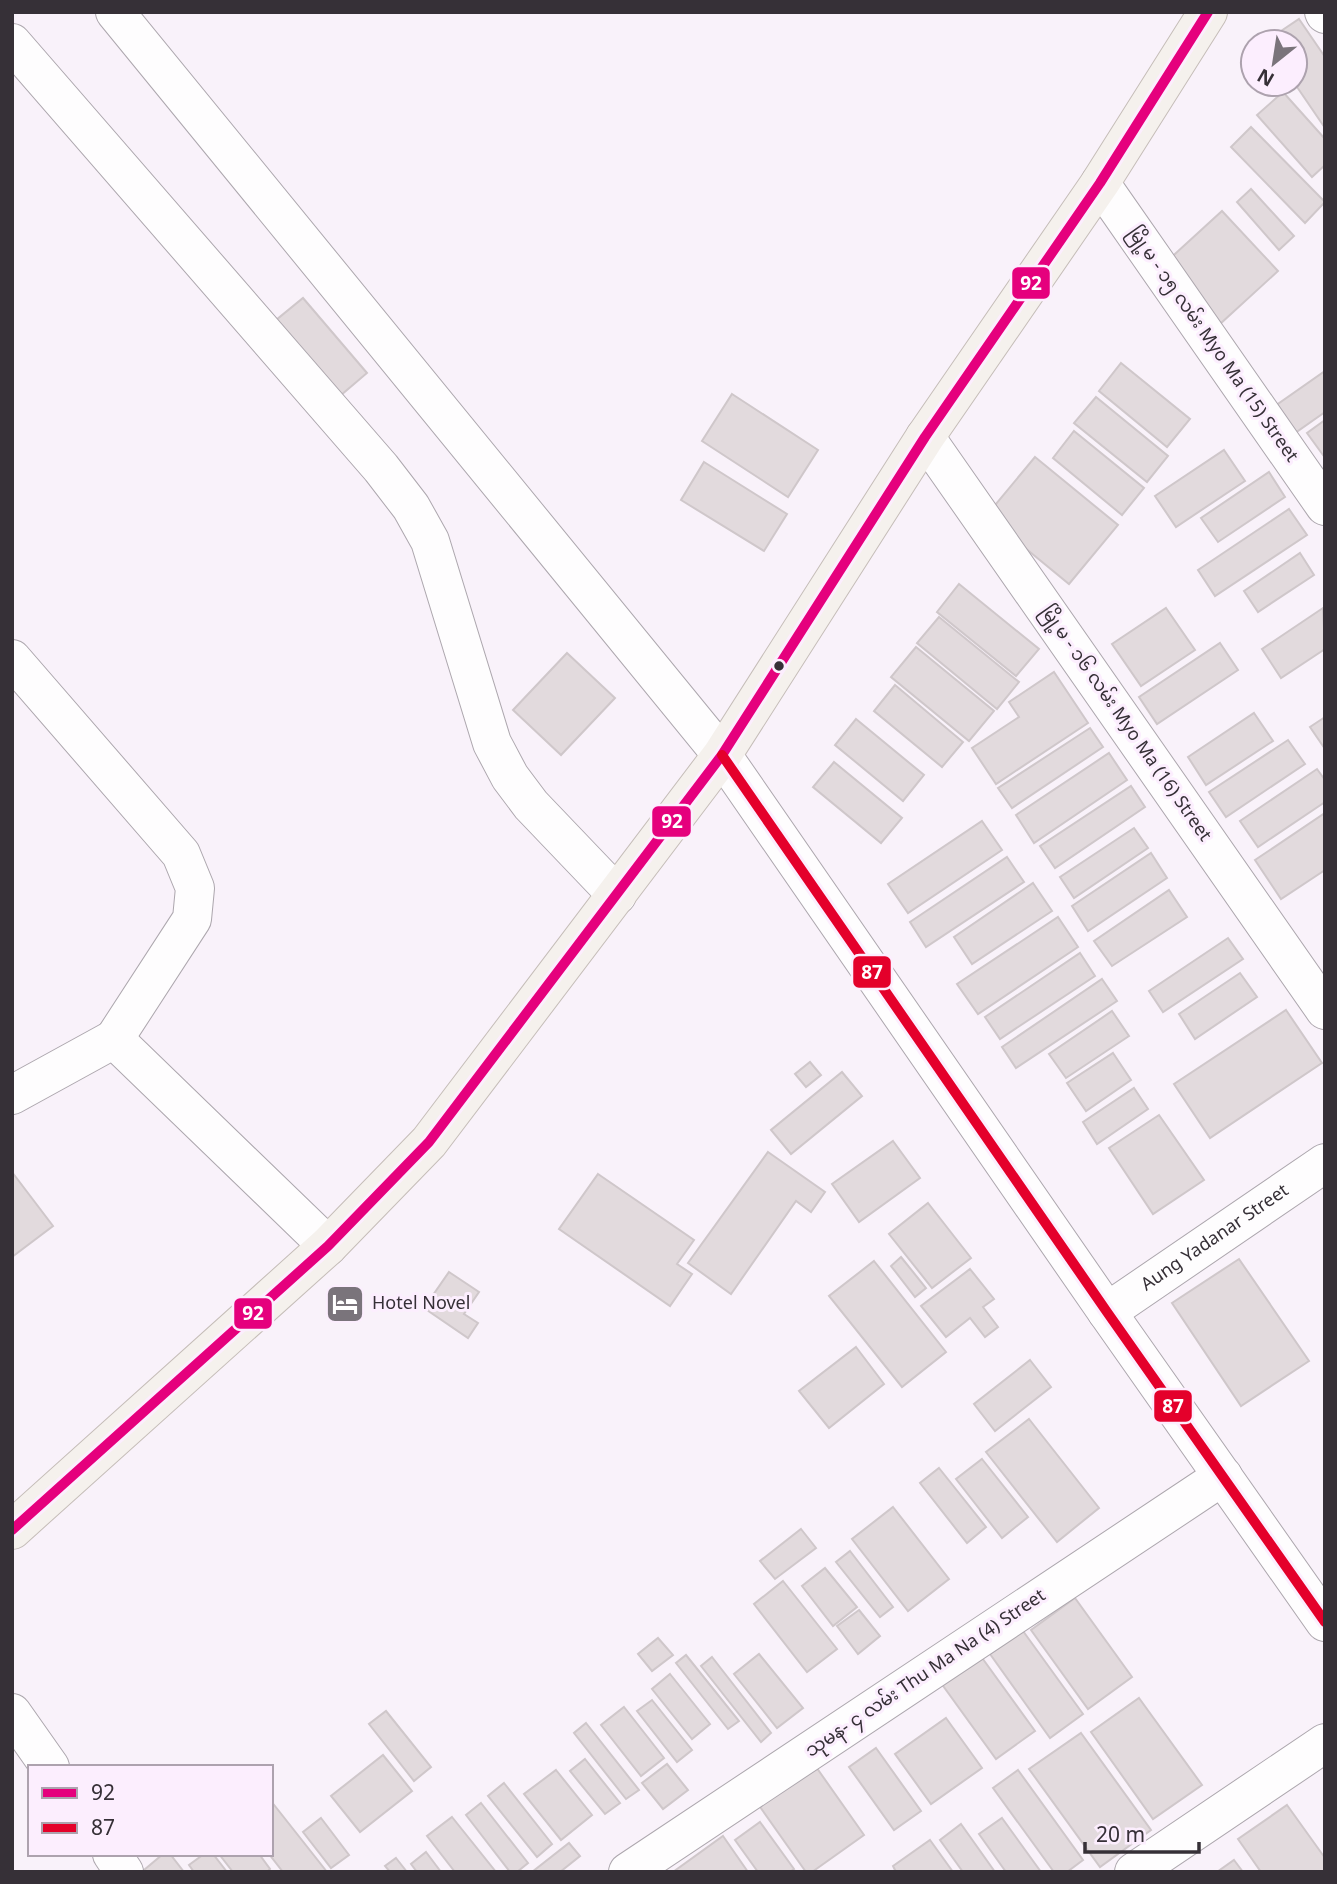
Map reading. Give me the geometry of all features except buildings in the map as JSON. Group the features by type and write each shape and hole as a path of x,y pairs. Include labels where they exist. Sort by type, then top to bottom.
{"main road":[{"path":"12,1530 328,1246 429,1142 722,755 925,437 1100,183 1208,12"}],"street":[{"path":"116,12 722,755 1325,1622"},
{"path":"12,43 381,468 411,507 430,541 492,743 510,777 531,805 617,895"},
{"name":"မြို့မ - ၁၅ လမ်း Myo Ma (15) Street","path":"1100,183 1325,506"},
{"name":"မြို့မ - ၁၆ လမ်း Myo Ma (16) Street","path":"925,437 1325,1010"},
{"path":"12,659 181,854 195,888 192,919 114,1039 12,1095"},
{"path":"114,1039 328,1246"},
{"name":"Aung Yadanar Street","path":"1107,1312 1325,1163"},
{"name":"သုမန- ၄ လမ်း Thu Ma Na (4) Street","path":"628,1872 1223,1476"},
{"path":"12,1713 49,1765"},
{"path":"1134,1872 1325,1743"},
{"path":"113,1856 124,1872"}],"transit line":[{"name":"92","path":"12,1530 328,1246 429,1142 722,755 925,437 1100,183 1208,12"},
{"name":"87","path":"722,755 1325,1622"}],"place":[{"name":"Hotel Novel","path":"345,1304"}]}
